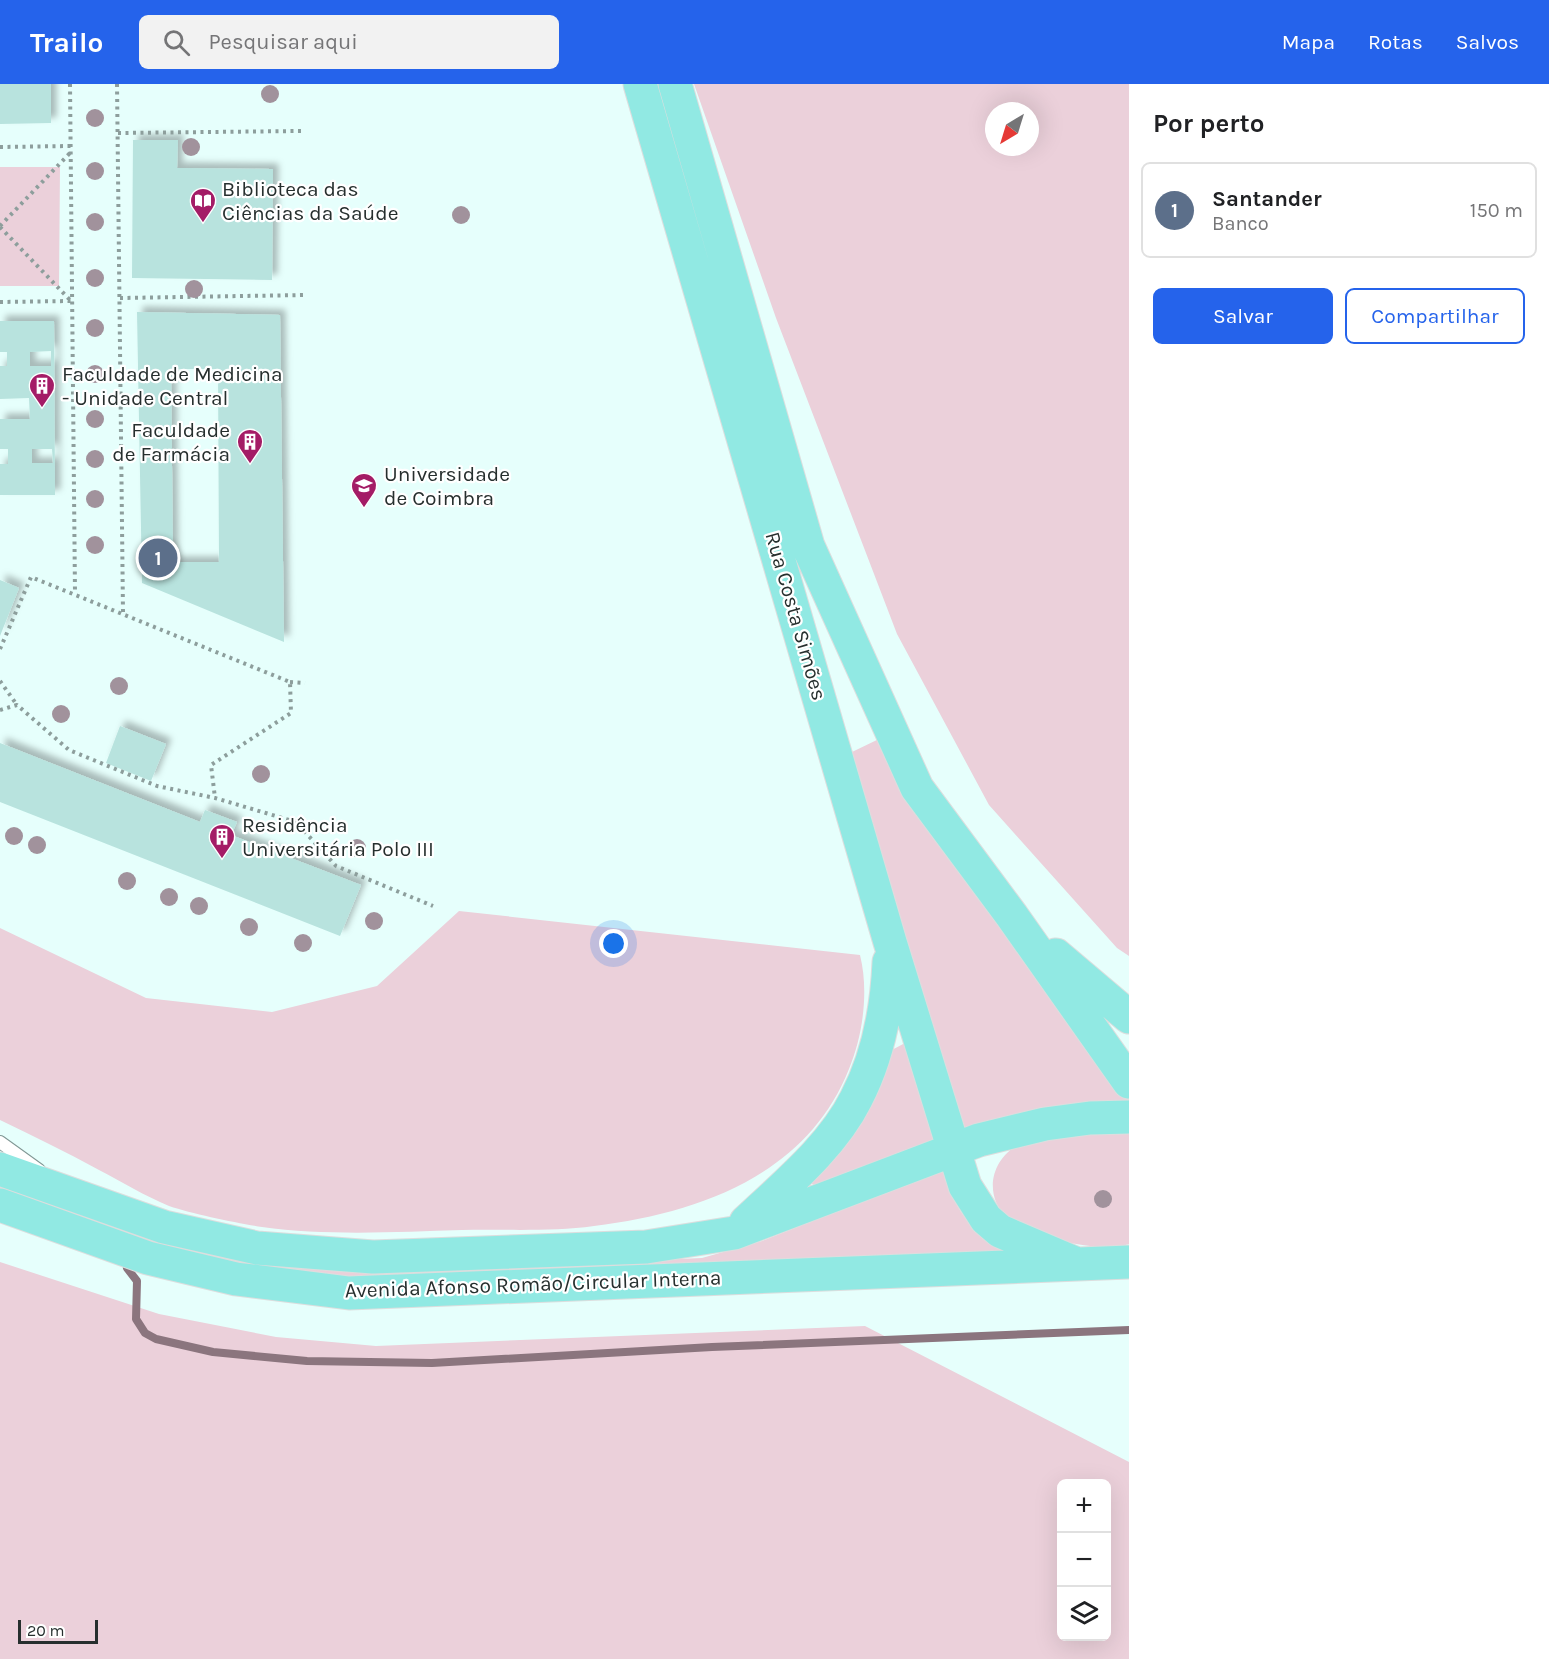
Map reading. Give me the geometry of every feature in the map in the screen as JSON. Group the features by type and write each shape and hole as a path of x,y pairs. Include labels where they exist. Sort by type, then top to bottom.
{"main road":[{"name":"Rua Costa Simões","path":"640,84 890,942 965,1186 986,1220 1012,1238 1077,1264"},
{"name":"Rua Costa Simões","path":"675,84 808,546 917,788 1012,916 1129,1082"},
{"path":"1012,916 1106,1000 1129,1017"},
{"path":"734,1233 838,1128 856,1100 885,1015 890,942"},
{"name":"Avenida Afonso Romão/Circular Interna","path":"0,1168 164,1227 257,1248 373,1257 646,1247 734,1233 952,1148 1045,1124 1090,1118 1129,1117"},
{"name":"Avenida Afonso Romão/Circular Interna","path":"0,1205 148,1258 236,1279 349,1293 1129,1262"}],"lane":[{"name":"Avenida Afonso Romão/Circular Interna","path":"0,1142 76,1197"}],"path":[{"path":"70,84 75,594"},
{"path":"117,84 123,613"},
{"path":"118,133 301,131"},
{"path":"0,147 71,146"},
{"path":"70,152 0,226 72,302"},
{"path":"120,298 304,295"},
{"path":"0,302 72,302"},
{"path":"0,649 31,576 290,682 305,683"},
{"path":"0,681 16,705 69,750 157,786 215,798 296,822 336,866 433,906"},
{"path":"215,798 211,765 291,713 290,682"},
{"path":"0,710 16,705"}],"shaded area":[{"path":"694,84 1129,84 1129,956 1117,948 989,805 897,634 776,318"},
{"path":"0,167 60,167 59,286 0,286"},
{"path":"881,738 1129,1094 1129,1105 963,1135 852,752"},
{"path":"459,911 860,955 864,983 863,1013 858,1042 849,1069 830,1106 806,1136 778,1162 745,1182 710,1199 672,1211 633,1220 561,1229 337,1232 286,1230 240,1223 169,1206 0,1120 0,928 146,998 272,1012 377,986"},
{"path":"905,1043 934,1143 818,1188 808,1181 888,1052"},
{"path":"1108,1130 1129,1134 1129,1244 1102,1247 1066,1242 1017,1225 999,1208 993,1187 994,1176 1003,1157 1012,1149 1022,1143 1040,1138"},
{"path":"943,1169 953,1197 966,1219 985,1237 1010,1255 367,1278 305,1276 156,1248 0,1194 0,1183 416,1270 702,1258 762,1241"},
{"path":"0,1262 159,1314 276,1337 376,1346 865,1326 1129,1462 1129,1659 0,1659"}],"building":[{"path":"0,84 51,84 51,123 0,124"},
{"name":"Biblioteca das Ciências da Saúde","path":"133,140 178,140 177,168 273,169 272,280 132,278"},
{"name":"Faculdade de Farmácia","path":"137,312 280,315 284,642 142,583","holes":["171,369 218,369 219,562 173,562"]},
{"name":"Faculdade de Medicina - Unidade Central","path":"0,321 54,321 55,495 0,495 0,464 8,464 8,449 0,449 0,419 30,419 29,398 0,399 0,366 7,366 7,352 0,352","holes":["51,351 51,366 30,366 30,352","32,449 52,449 53,463 32,463"]},
{"path":"0,580 19,588 0,636"},
{"path":"120,726 166,744 151,781 106,763"},
{"name":"Residência Universitária Polo III","path":"0,743 200,822 205,810 237,822 231,835 361,885 340,936 0,802"}],"waterway":[{"path":"127,1268 137,1281 136,1319 145,1333 156,1339 213,1352 307,1361 432,1363 712,1347 1129,1330"}],"place":[{"name":"Biblioteca das Ciências da Saúde","path":"203,224"},
{"name":"Faculdade de Medicina - Unidade Central","path":"42,409"},
{"name":"Faculdade de Farmácia","path":"250,465"},
{"name":"Universidade de Coimbra","path":"364,509"},
{"name":"Santander","path":"158,558"},
{"name":"Residência Universitária Polo III","path":"222,860"}]}
